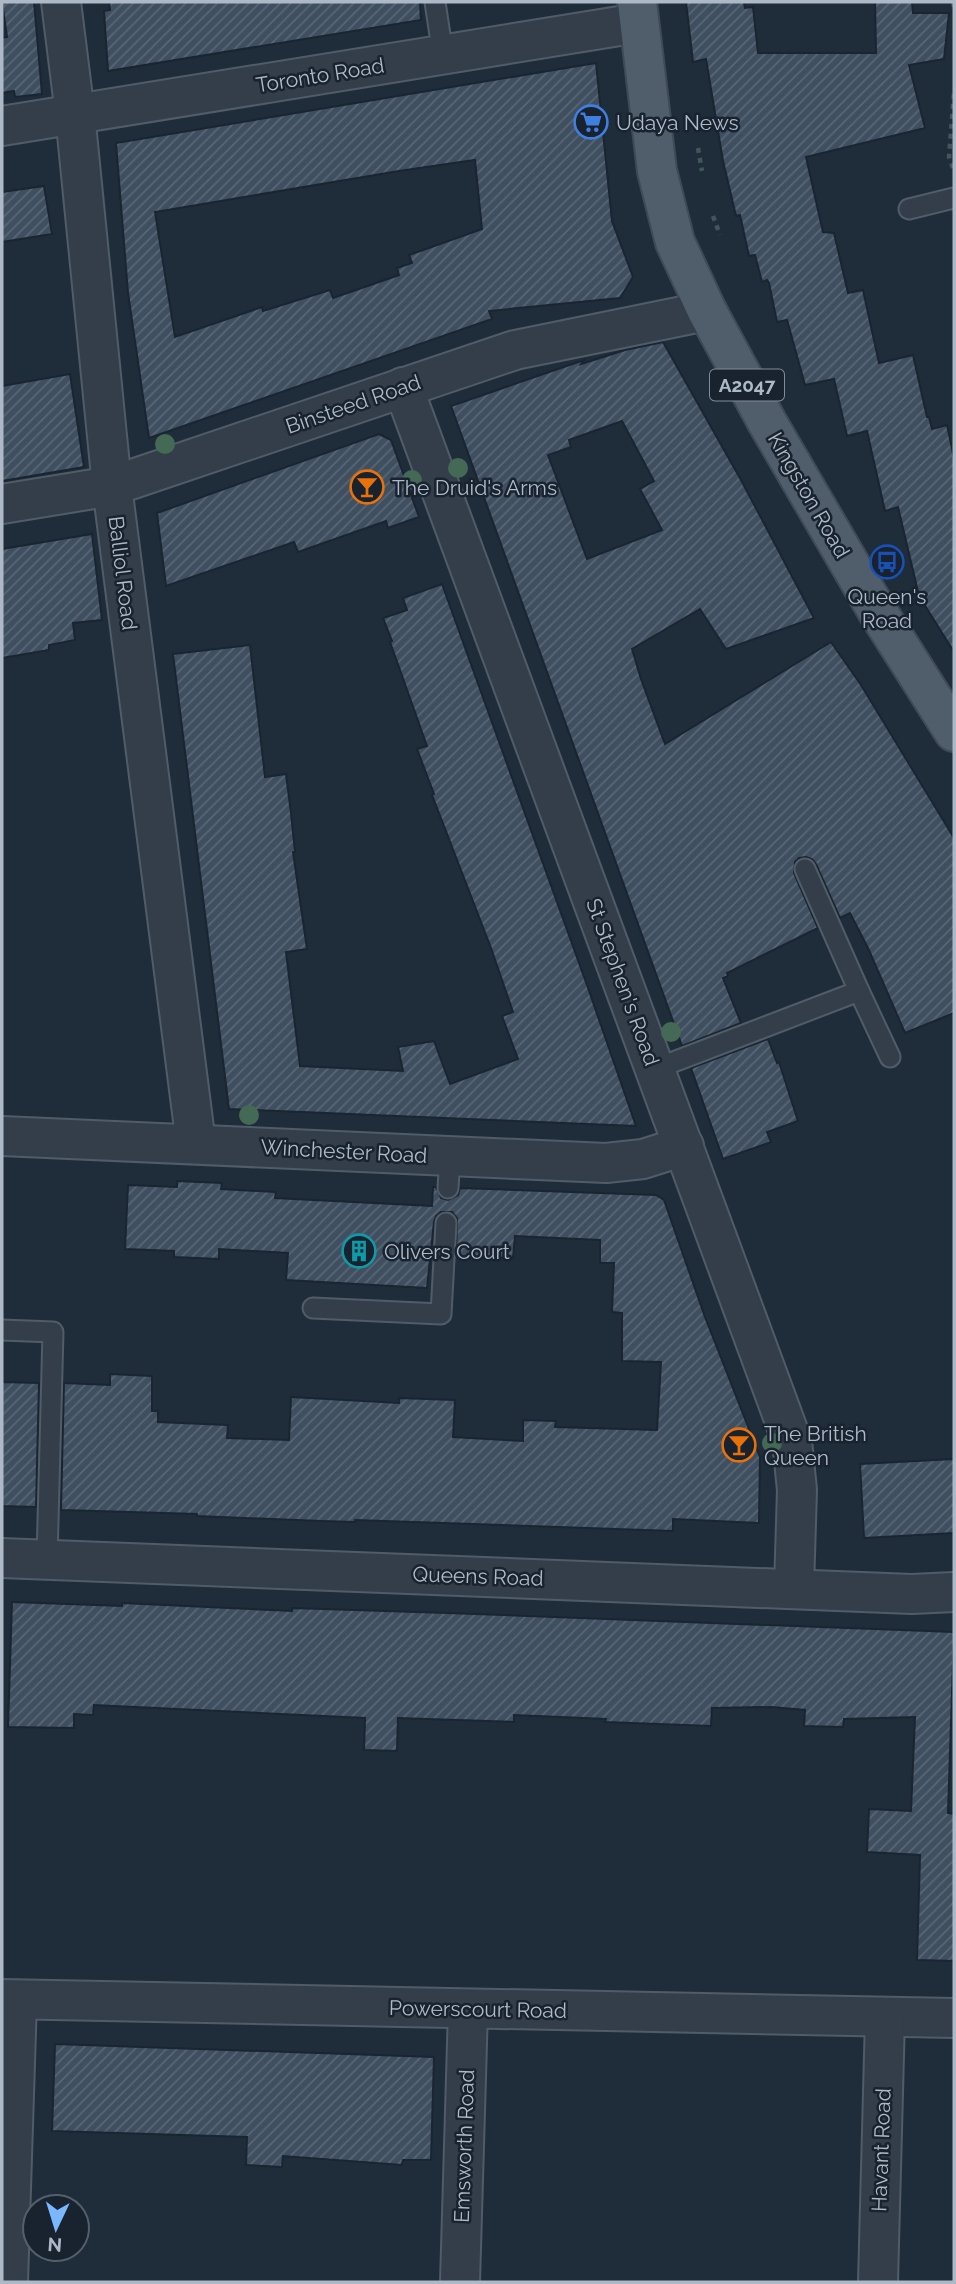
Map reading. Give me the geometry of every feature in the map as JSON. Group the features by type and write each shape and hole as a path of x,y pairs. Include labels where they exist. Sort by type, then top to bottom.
{"main road":[{"name":"Kingston Road","path":"637,13 657,172 675,242 707,312 767,422 869,598 952,725"}],"street":[{"name":"Balliol Road","path":"61,2 75,114 112,486 195,1144"},
{"name":"Toronto Road","path":"2,127 443,55 637,13"},
{"name":"Binsteed Road","path":"2,504 112,486 515,350 707,312"},
{"name":"St Stephen's Road","path":"403,387 792,1441 797,1490 794,1588"},
{"name":"Winchester Road","path":"2,1136 195,1144 449,1172 643,1159 684,1146"},
{"name":"Queens Road","path":"2,1558 912,1594 954,1592"},
{"name":"Powerscourt Road","path":"9,2000 954,2018"},
{"path":"8,2282 9,2000"},
{"name":"Emsworth Road","path":"460,2282 468,2009"},
{"name":"Havant Road","path":"878,2282 885,2017"}],"lane":[{"path":"435,2 443,55"},
{"path":"909,209 954,198"},
{"path":"805,869 890,1057"},
{"path":"655,1069 859,991"},
{"path":"313,1308 441,1314 446,1223"},
{"path":"2,1330 53,1332 47,1559"}],"path":[{"path":"952,167 949,158 954,92"},
{"path":"698,145 704,184"},
{"path":"711,209 722,242"}],"building":[{"path":"2,2 34,2 42,94 15,97 14,91 2,93 2,38 7,37"},
{"path":"109,2 420,2 421,20 108,71 104,11 110,10"},
{"path":"686,2 744,2 745,8 753,7 758,53 876,53 875,2 912,2 913,13 949,13 944,59 909,65 925,128 806,157 823,232 834,233 848,293 863,290 879,363 913,355 932,429 947,425 954,458 954,652 919,596 898,507 885,511 867,431 847,436 834,379 805,385 787,320 777,322 769,283 767,280 762,282 755,255 749,256 740,215 736,216 723,161 706,59 693,62"},
{"path":"596,63 612,221 633,277 620,298 489,311 492,319 149,438 128,293 116,143","holes":["475,160 482,229 409,255 412,263 397,268 399,275 333,298 330,290 263,311 262,307 175,337 155,212"]},
{"path":"44,186 52,234 2,242 2,192"},
{"path":"663,342 741,480 814,618 726,649 700,609 632,649 665,744 831,642 861,685 954,838 954,1013 905,1033 850,913 840,918 816,864 806,857 795,862 794,873 818,928 727,973 728,976 723,978 741,1023 682,1046 451,406 584,360 581,364 625,350","holes":["622,421 654,481 640,489 662,530 587,559 548,455 571,447 569,440"]},
{"path":"70,374 84,467 2,481 2,386"},
{"path":"379,434 391,440 419,517 388,528 386,521 298,552 294,542 166,586 157,513"},
{"path":"92,534 102,620 73,623 75,640 49,645 49,650 2,658 2,549"},
{"path":"442,584 636,1126 229,1109 173,654 250,645 265,777 286,774 291,813 293,852 307,949 286,952 300,1066 403,1071 398,1047 434,1041 450,1084 518,1059 502,1016 513,1012 432,795 434,794 417,749 427,746 383,618 407,610 403,598"},
{"path":"768,1039 777,1063 779,1062 798,1121 767,1132 771,1142 723,1159 691,1068"},
{"path":"177,1181 222,1183 221,1189 276,1192 275,1198 432,1206 433,1187 436,1187 441,1198 448,1200 458,1195 460,1188 656,1195 664,1200 705,1317 760,1457 759,1523 673,1519 673,1531 61,1510 64,1383 110,1385 110,1374 152,1376 152,1411 158,1411 158,1422 228,1425 227,1438 289,1440 291,1397 399,1403 399,1398 455,1400 453,1437 523,1441 523,1420 556,1421 555,1427 657,1430 661,1362 622,1361 622,1313 612,1312 614,1263 600,1263 600,1240 515,1236 513,1258 456,1256 457,1218 452,1212 441,1212 434,1222 427,1288 286,1280 288,1253 219,1249 219,1259 174,1257 174,1251 125,1249 128,1185 177,1187"},
{"path":"2,1382 39,1383 36,1507 2,1506"},
{"path":"954,1459 954,1533 864,1538 860,1464"},
{"path":"12,1602 122,1606 122,1603 292,1611 292,1608 954,1632 948,1813 954,1814 954,1961 917,1960 920,1855 867,1852 869,1809 911,1811 915,1717 844,1719 843,1727 804,1726 805,1710 771,1707 712,1708 711,1726 514,1715 514,1722 398,1718 397,1751 364,1750 365,1718 94,1705 93,1715 74,1714 74,1728 8,1727"},
{"path":"55,2044 434,2057 431,2160 403,2160 402,2165 283,2156 282,2167 246,2165 247,2137 52,2131"}],"place":[{"name":"Udaya News","path":"591,122"},
{"name":"The Druid's Arms","path":"367,487"},
{"name":"Queen's Road","path":"887,562"},
{"name":"Olivers Court","path":"359,1251"},
{"name":"The British Queen","path":"739,1445"}]}
